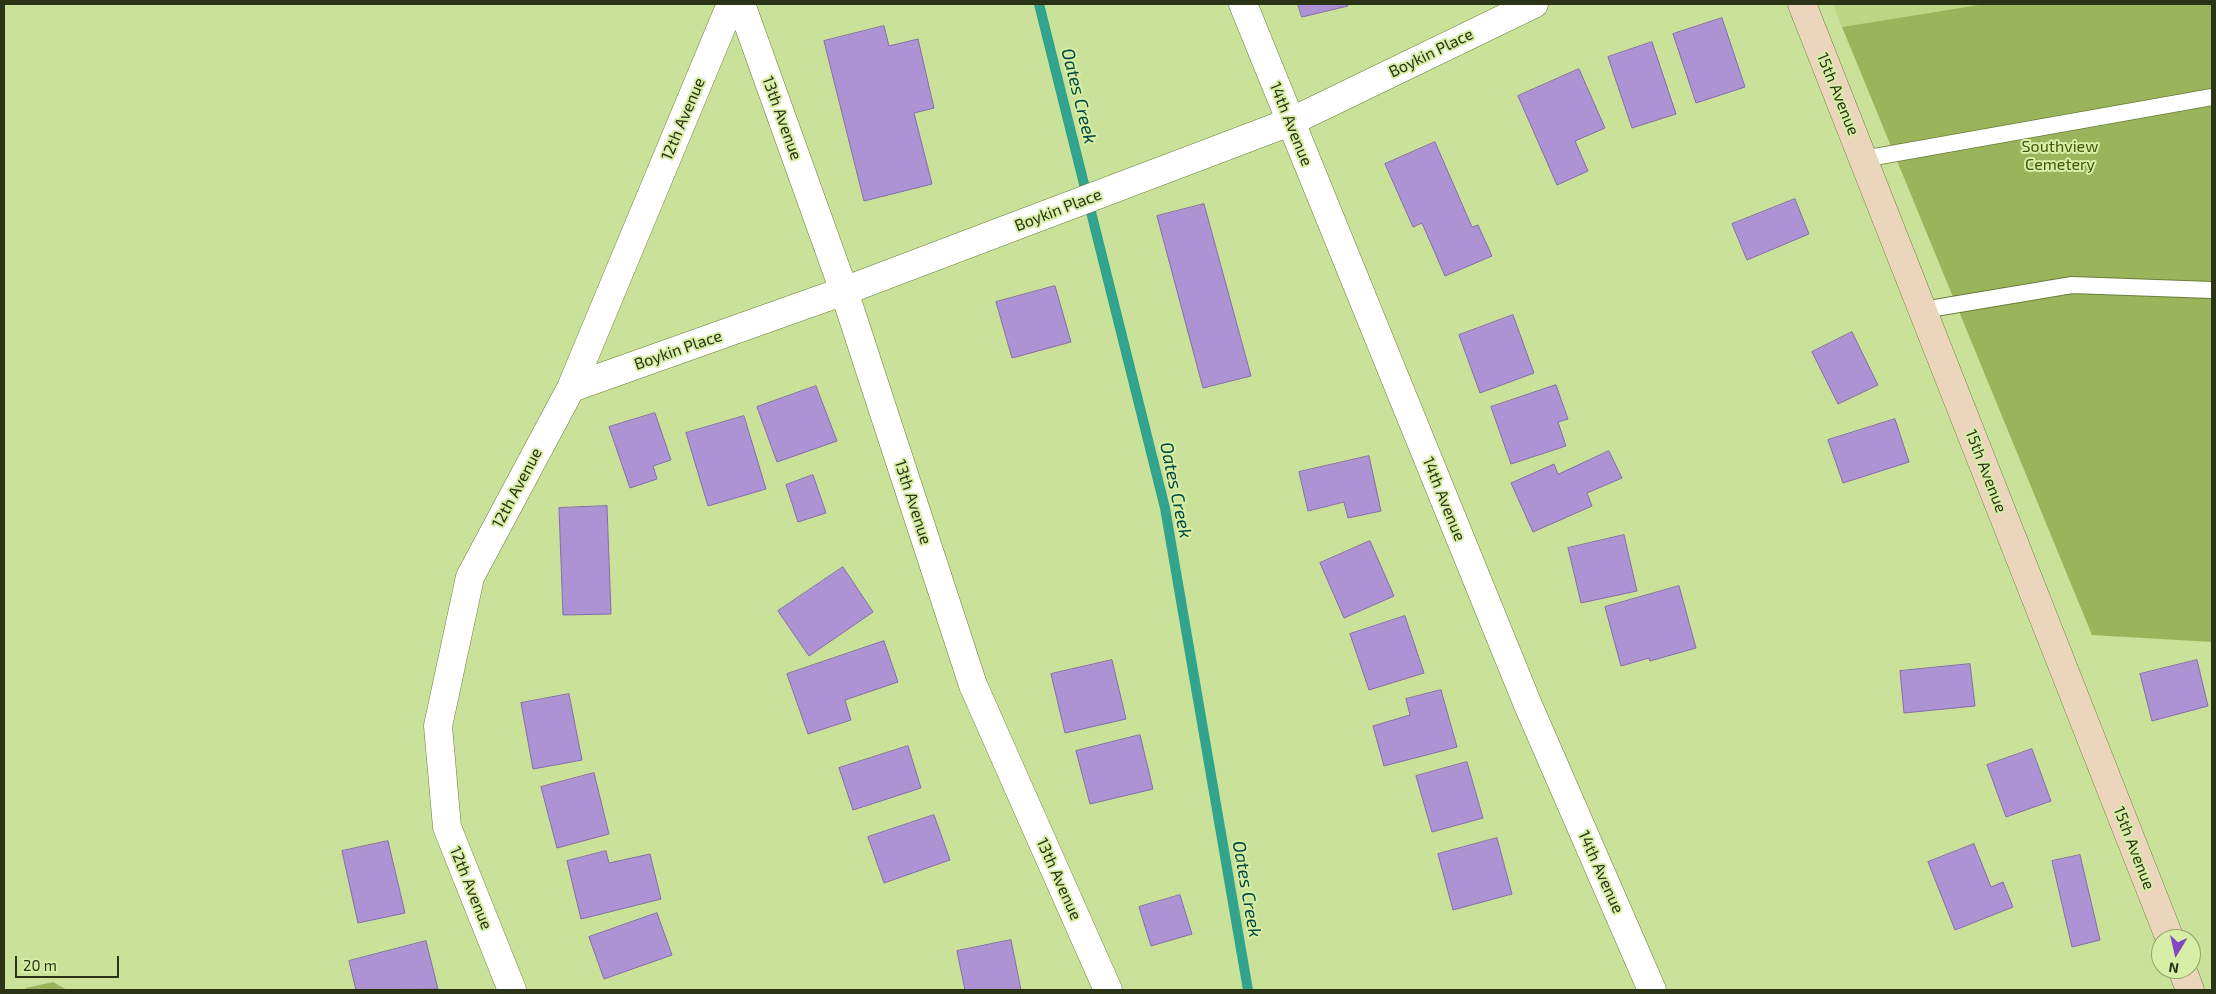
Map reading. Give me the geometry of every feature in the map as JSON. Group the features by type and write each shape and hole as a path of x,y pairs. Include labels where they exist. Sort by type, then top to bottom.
{"street":[{"name":"12th Avenue","path":"512,990 447,827 438,726 470,577 571,388 731,4"},
{"name":"13th Avenue","path":"741,4 844,291 973,685 1108,990"},
{"name":"14th Avenue","path":"1243,4 1528,705 1652,990"},
{"name":"Boykin Place","path":"571,388 844,291 1290,122 1534,4"},
{"name":"15th Avenue","path":"1803,4 2166,929"}],"lane":[{"path":"1863,158 2212,97"},
{"path":"1923,310 2072,285 2212,290"}],"shaded area":[{"path":"1833,4 1985,4 1842,27"}],"green space":[{"name":"Southview Cemetery","path":"1985,4 2212,4 2212,642 2092,635 1842,27"},
{"path":"53,982 67,990 24,990 26,988"}],"building":[{"path":"1298,4 1347,4 1348,6 1302,17"},
{"path":"1722,18 1745,87 1696,103 1673,34"},
{"path":"884,26 889,46 918,39 934,108 914,113 932,184 864,201 824,41"},
{"path":"1652,42 1676,114 1632,128 1608,57"},
{"path":"1579,69 1605,128 1575,141 1588,171 1557,185 1518,96"},
{"path":"1435,142 1472,227 1478,225 1492,256 1445,276 1422,223 1413,227 1385,164"},
{"path":"1795,199 1809,234 1747,260 1732,224"},
{"path":"1204,204 1251,376 1203,388 1157,216"},
{"path":"1055,286 1071,342 1012,358 996,302"},
{"path":"1513,315 1534,373 1480,393 1459,335"},
{"path":"1852,332 1878,385 1838,404 1812,352"},
{"path":"1556,385 1568,419 1558,422 1566,446 1511,464 1491,407"},
{"path":"816,386 837,441 777,462 757,407"},
{"path":"655,413 671,460 653,466 657,479 630,488 609,427"},
{"path":"744,416 766,489 708,506 686,433"},
{"path":"1895,419 1909,462 1843,483 1828,440"},
{"path":"1609,451 1622,478 1587,493 1592,506 1533,532 1511,483 1554,464 1558,474"},
{"path":"1369,456 1381,511 1348,518 1344,502 1308,511 1299,472"},
{"path":"813,475 826,513 798,522 786,485"},
{"path":"607,506 611,614 563,615 559,508"},
{"path":"1624,535 1637,591 1581,603 1568,548"},
{"path":"1370,541 1394,596 1344,618 1320,563"},
{"path":"843,567 873,612 809,656 778,611"},
{"path":"1679,586 1696,648 1650,661 1649,658 1621,666 1605,607"},
{"path":"1405,616 1424,673 1369,690 1350,634"},
{"path":"884,641 898,682 845,700 851,720 808,734 787,674"},
{"path":"1112,660 1126,719 1065,733 1051,674"},
{"path":"2197,660 2208,706 2152,721 2140,674"},
{"path":"1970,664 1975,706 1904,713 1900,671"},
{"path":"1441,690 1457,747 1384,766 1373,726 1410,715 1406,699"},
{"path":"569,694 582,760 533,769 521,703"},
{"path":"1140,735 1153,789 1090,804 1076,751"},
{"path":"908,746 921,788 853,810 839,768"},
{"path":"2032,749 2051,801 2006,817 1987,765"},
{"path":"1467,762 1483,818 1432,832 1416,776"},
{"path":"594,773 609,834 557,848 541,787"},
{"path":"934,815 950,860 884,883 868,837"},
{"path":"1497,838 1512,894 1453,910 1438,854"},
{"path":"388,841 405,913 358,923 342,851"},
{"path":"1974,844 1991,887 2003,882 2013,907 1955,930 1928,862"},
{"path":"606,851 609,863 650,854 661,899 581,919 567,861"},
{"path":"2080,855 2100,940 2072,947 2052,861"},
{"path":"1180,895 1192,934 1151,946 1139,907"},
{"path":"657,913 672,955 604,979 589,937"},
{"path":"1011,940 1021,990 965,990 957,951"},
{"path":"426,941 438,989 356,990 349,961"}],"waterway":[{"name":"Oates Creek","path":"1039,4 1165,508 1248,990"}]}
